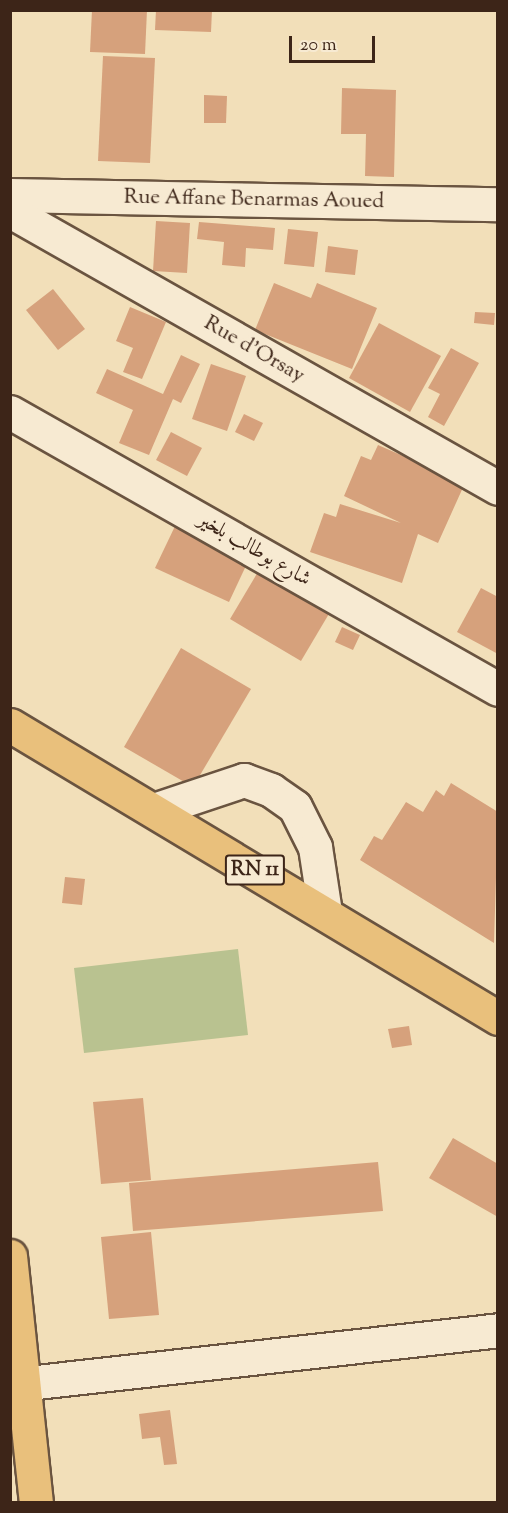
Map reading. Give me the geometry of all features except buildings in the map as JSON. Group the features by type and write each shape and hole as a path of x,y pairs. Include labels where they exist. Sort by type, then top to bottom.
{"main road":[{"name":"RN 11","path":"10,725 325,912 498,1018"},
{"path":"10,1256 17,1384 36,1503"}],"street":[{"name":"Rue Affane Benarmas Aoued","path":"10,195 498,204"},
{"name":"Rue d'Orsay","path":"10,211 498,488"},
{"name":"شارع بوطالب بلخير","path":"10,412 498,689"},
{"path":"154,810 244,780 271,790 295,807 315,847 325,912"},
{"path":"17,1384 498,1330"}],"green space":[{"path":"238,949 248,1035 84,1053 74,968"}]}
